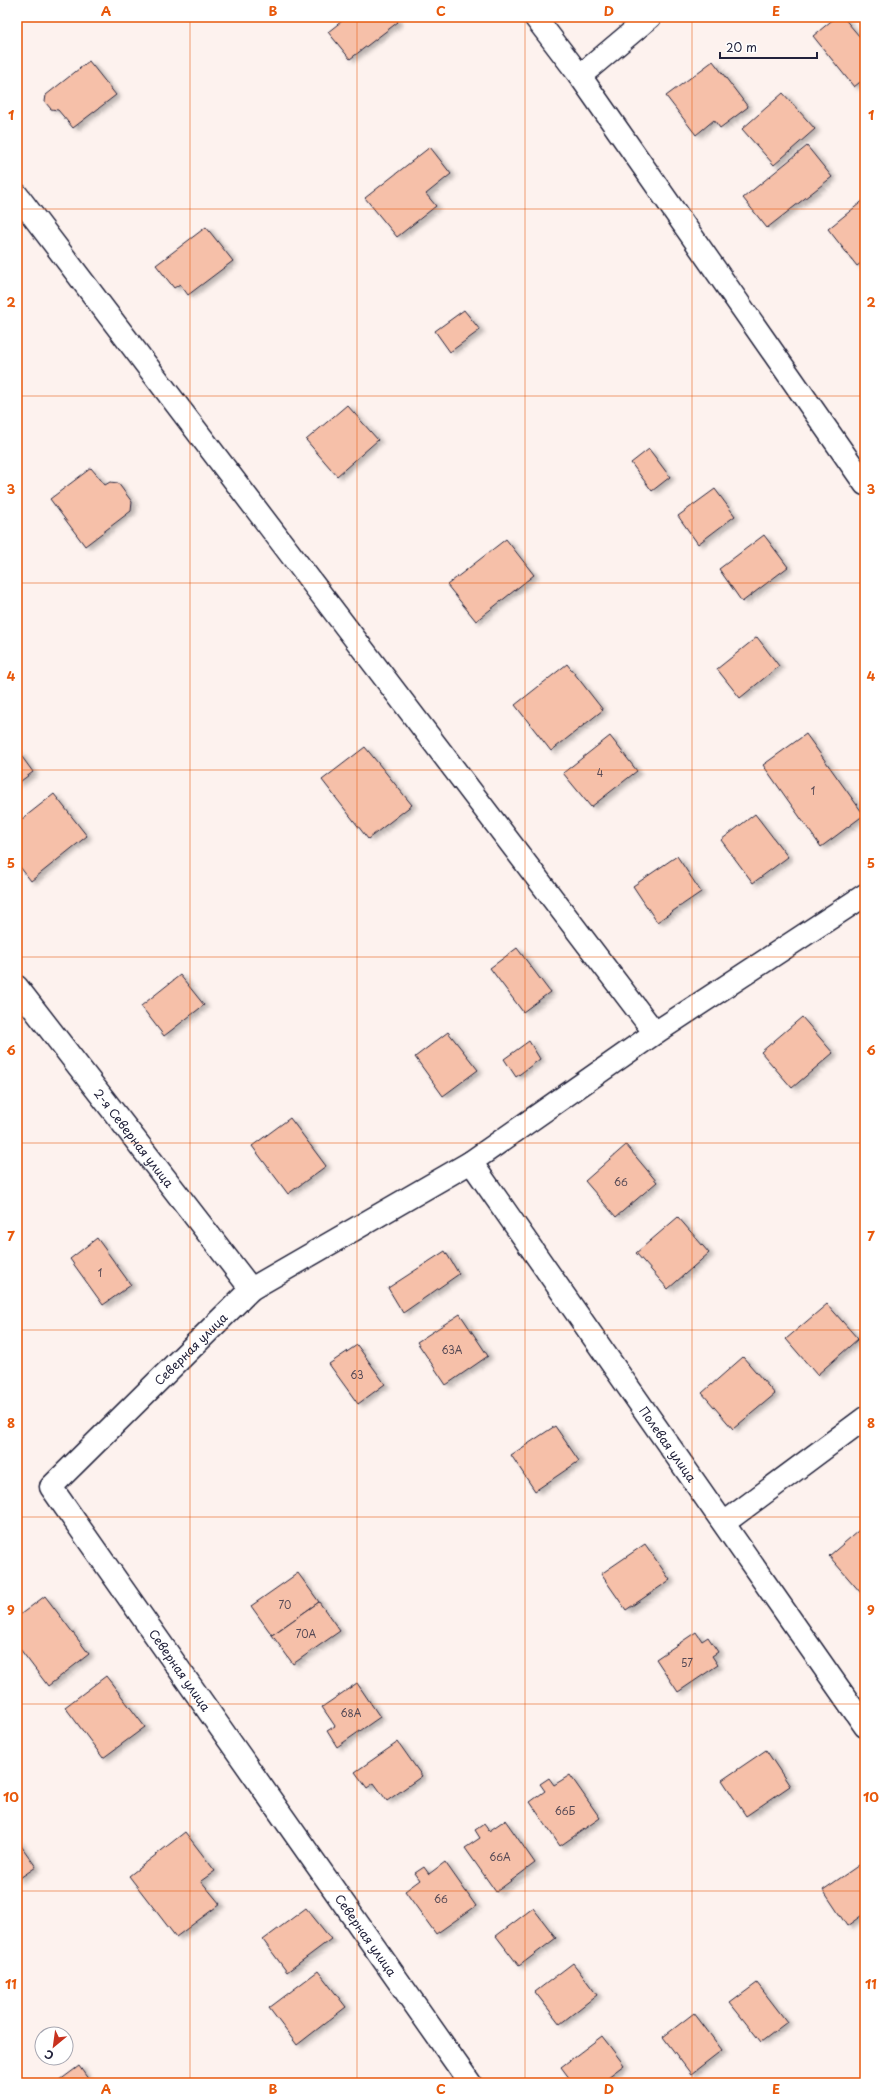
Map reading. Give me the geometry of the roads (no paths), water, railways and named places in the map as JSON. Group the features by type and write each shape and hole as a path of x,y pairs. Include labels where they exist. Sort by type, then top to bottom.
{"street":[{"path":"535,17 580,76 865,484"},
{"path":"580,76 650,17"},
{"path":"17,195 655,1033"},
{"path":"251,1289 471,1162 655,1033 865,895"},
{"name":"2-я Северная улица","path":"17,987 251,1289"},
{"name":"Полевая улица","path":"471,1162 865,1726"},
{"name":"Северная улица","path":"251,1289 51,1486 470,2083"},
{"path":"724,1523 865,1418"}]}
